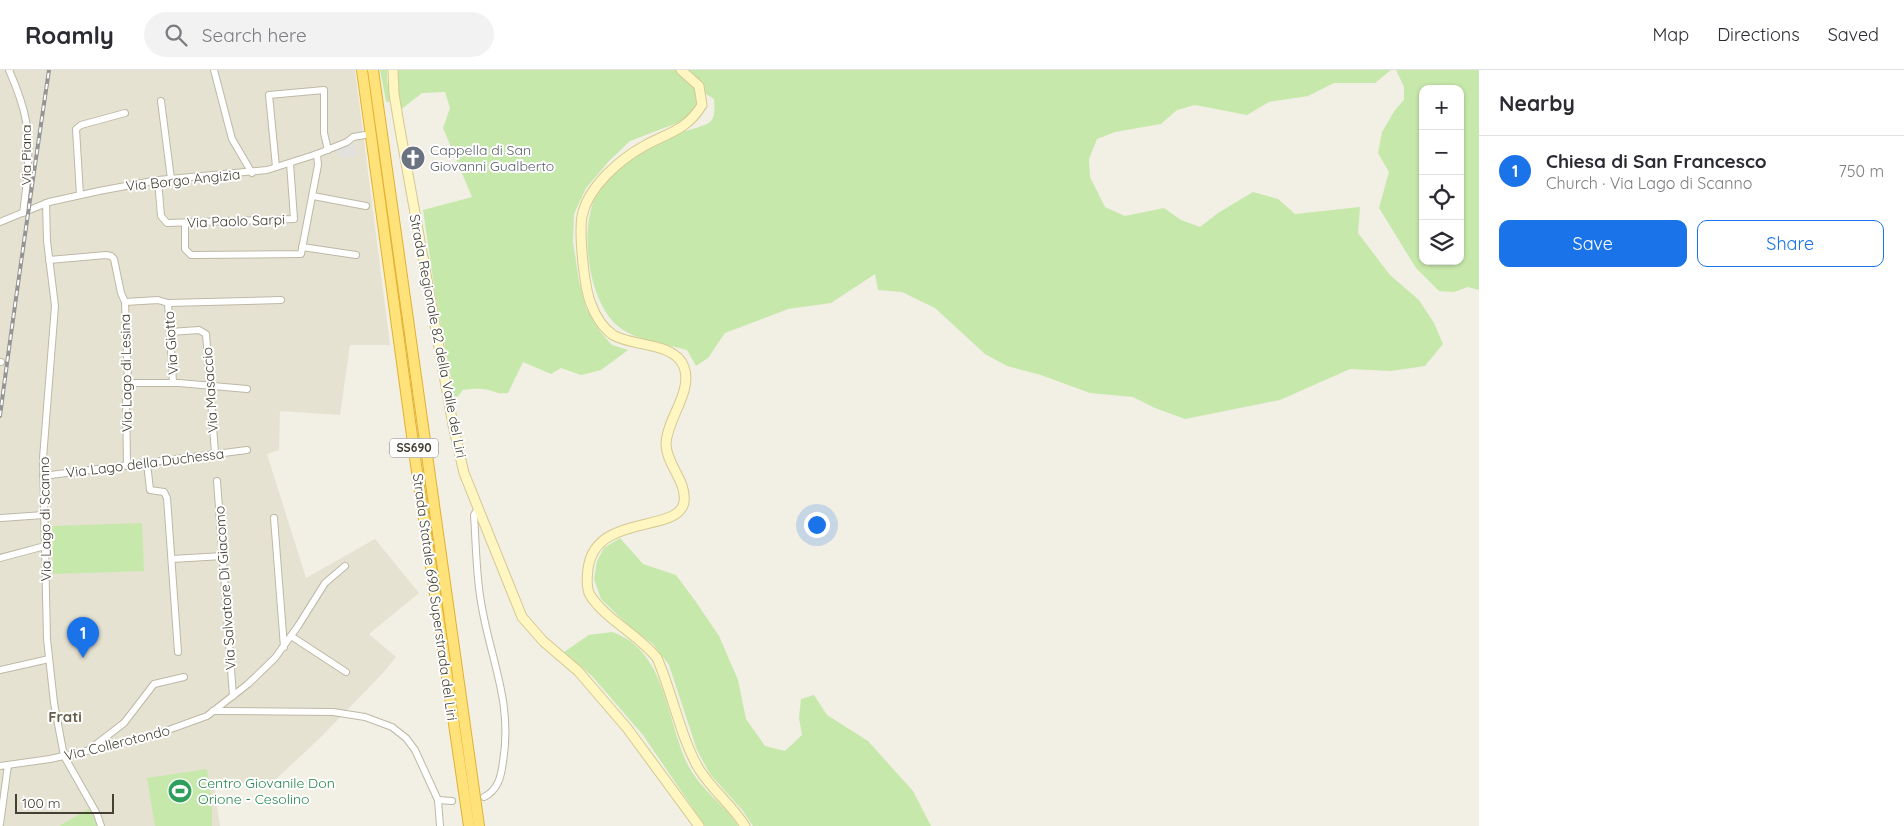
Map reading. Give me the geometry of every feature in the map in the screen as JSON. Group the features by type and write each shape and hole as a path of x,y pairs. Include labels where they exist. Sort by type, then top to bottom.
{"highway":[{"name":"Strada Statale 690 Superstrada del Liri","path":"362,70 416,465 469,826"},
{"name":"Strada Statale 690 Superstrada del Liri","path":"373,70 479,826"}],"main road":[{"name":"Strada Regionale 82 della Valle del Liri","path":"392,70 398,117 453,426 464,473 522,617 543,641 578,672 628,728 699,826"},
{"path":"681,70 699,86 702,105 699,110 687,124 641,148 619,163 600,183 586,205 580,233 588,296 595,313 605,327 612,334 626,341 666,350 674,354 684,368 684,389 669,425 666,444 668,455 684,490 684,503 678,511 666,519 636,526 608,536 592,551 586,577 589,593 596,603 649,648 656,658 698,768 709,784 745,826"}],"street":[{"name":"Via Piana","path":"9,70 22,105 28,131 23,213"},
{"path":"214,70 232,139 252,173"},
{"path":"276,167 269,96 324,90 324,121 328,150"},
{"path":"161,101 171,179"},
{"path":"80,195 76,129 81,125 125,113"},
{"name":"Via Borgo Angizia","path":"0,222 46,203 80,195 158,180 252,173 317,154 347,142 353,137 365,135"},
{"path":"184,223 185,249 191,255 300,254 313,196 318,165 317,154"},
{"name":"Via Paolo Sarpi","path":"158,180 161,218 167,223 294,219 290,163"},
{"path":"313,196 366,206"},
{"name":"Via Lago di Scanno","path":"46,203 46,236 54,288 54,317 44,438 43,476 46,626 54,703 64,756 93,808 100,826"},
{"path":"302,248 356,255"},
{"name":"Via Lago di Lesina","path":"49,260 111,256 115,261 121,293 125,302 128,382 126,390 128,466"},
{"path":"125,302 158,300 168,303 281,300"},
{"name":"Via Giotto","path":"168,303 174,382"},
{"name":"Via Masaccio","path":"170,332 199,330 204,332 206,337 215,453"},
{"path":"128,382 174,382 247,389"},
{"name":"Via Lago della Duchessa","path":"43,476 246,450"},
{"path":"147,463 150,490 164,492 167,496 178,652"},
{"name":"Via Salvatore Di Giacomo","path":"217,481 233,696"},
{"path":"478,508 474,515 481,604 500,679 505,712 505,746 501,774 496,787 490,794 484,797"},
{"path":"1,518 44,515"},
{"path":"274,518 284,647"},
{"path":"0,558 44,546"},
{"path":"172,559 224,556"},
{"name":"Via Collerotondo","path":"0,766 64,756 158,735 200,719 214,711 252,681 284,647 325,584 345,566"},
{"path":"291,636 346,672"},
{"path":"0,670 49,659"},
{"path":"89,750 124,723 151,686 158,682 184,677"},
{"path":"214,711 337,713 361,716 384,723 401,733 411,744 438,800 440,826"},
{"path":"0,824 8,765"},
{"path":"438,800 452,801"}],"shaded area":[{"path":"0,70 355,70 390,345 350,345 340,415 280,411 279,450 267,454 306,578 375,539 419,593 369,634 396,657 322,736 274,781 214,785 220,826 0,826"},
{"path":"354,143 357,156 339,158 336,150"}],"green space":[{"path":"380,70 387,70 387,81 391,96 388,103 386,101"},
{"path":"396,70 1391,70 1375,83 1334,83 1308,96 1269,102 1247,115 1195,105 1177,110 1161,124 1115,132 1097,139 1089,159 1090,177 1105,207 1125,216 1164,208 1181,220 1200,227 1218,213 1253,192 1278,199 1295,214 1360,207 1358,233 1390,275 1419,300 1434,323 1443,344 1425,366 1391,371 1350,369 1280,400 1185,419 1155,408 1133,397 1090,393 1041,375 1007,366 985,354 935,308 902,292 878,290 875,274 831,303 788,309 725,333 708,358 696,366 687,350 634,336 619,327 608,315 599,300 593,281 587,241 593,203 600,189 615,173 644,151 677,133 704,125 713,119 714,99 706,94 698,93 698,104 685,120 630,141 609,161 586,188 574,214 573,242 579,281 586,308 599,330 612,345 628,350 601,370 581,375 561,368 551,374 523,362 508,393 482,389 463,390 455,400 435,293 423,210 472,197 443,128 450,108 445,92 422,93 399,111"},
{"path":"1396,70 1479,70 1479,290 1468,287 1454,292 1439,291 1416,268 1379,208 1389,172 1378,153 1382,132 1395,110 1404,100 1404,87"},
{"path":"142,523 144,571 53,574 52,526"},
{"path":"620,538 643,564 676,575 696,602 719,636 738,680 746,719 765,746 785,751 802,735 799,718 801,699 814,695 827,715 868,741 913,791 931,826 753,826 743,811 710,774 697,750 669,665 653,644 630,627 601,599 594,579 597,561 604,548"},
{"path":"612,632 630,641 644,654 662,689 681,749 689,767 694,776 727,811 738,826 705,826 643,735 592,676 564,652 589,635"},
{"name":"Centro Giovanile Don Orione - Cesolino","path":"207,769 212,805 212,826 155,826 147,778"},
{"path":"90,808 97,826 59,826"}],"railway":[{"path":"0,416 49,70"}],"place":[{"name":"Cappella di San Giovanni Gualberto","path":"413,158"},
{"name":"Chiesa di San Francesco","path":"83,658"},
{"name":"Centro Giovanile Don Orione - Cesolino","path":"180,791"}],"district":[{"name":"Frati","path":"65,717"}]}
